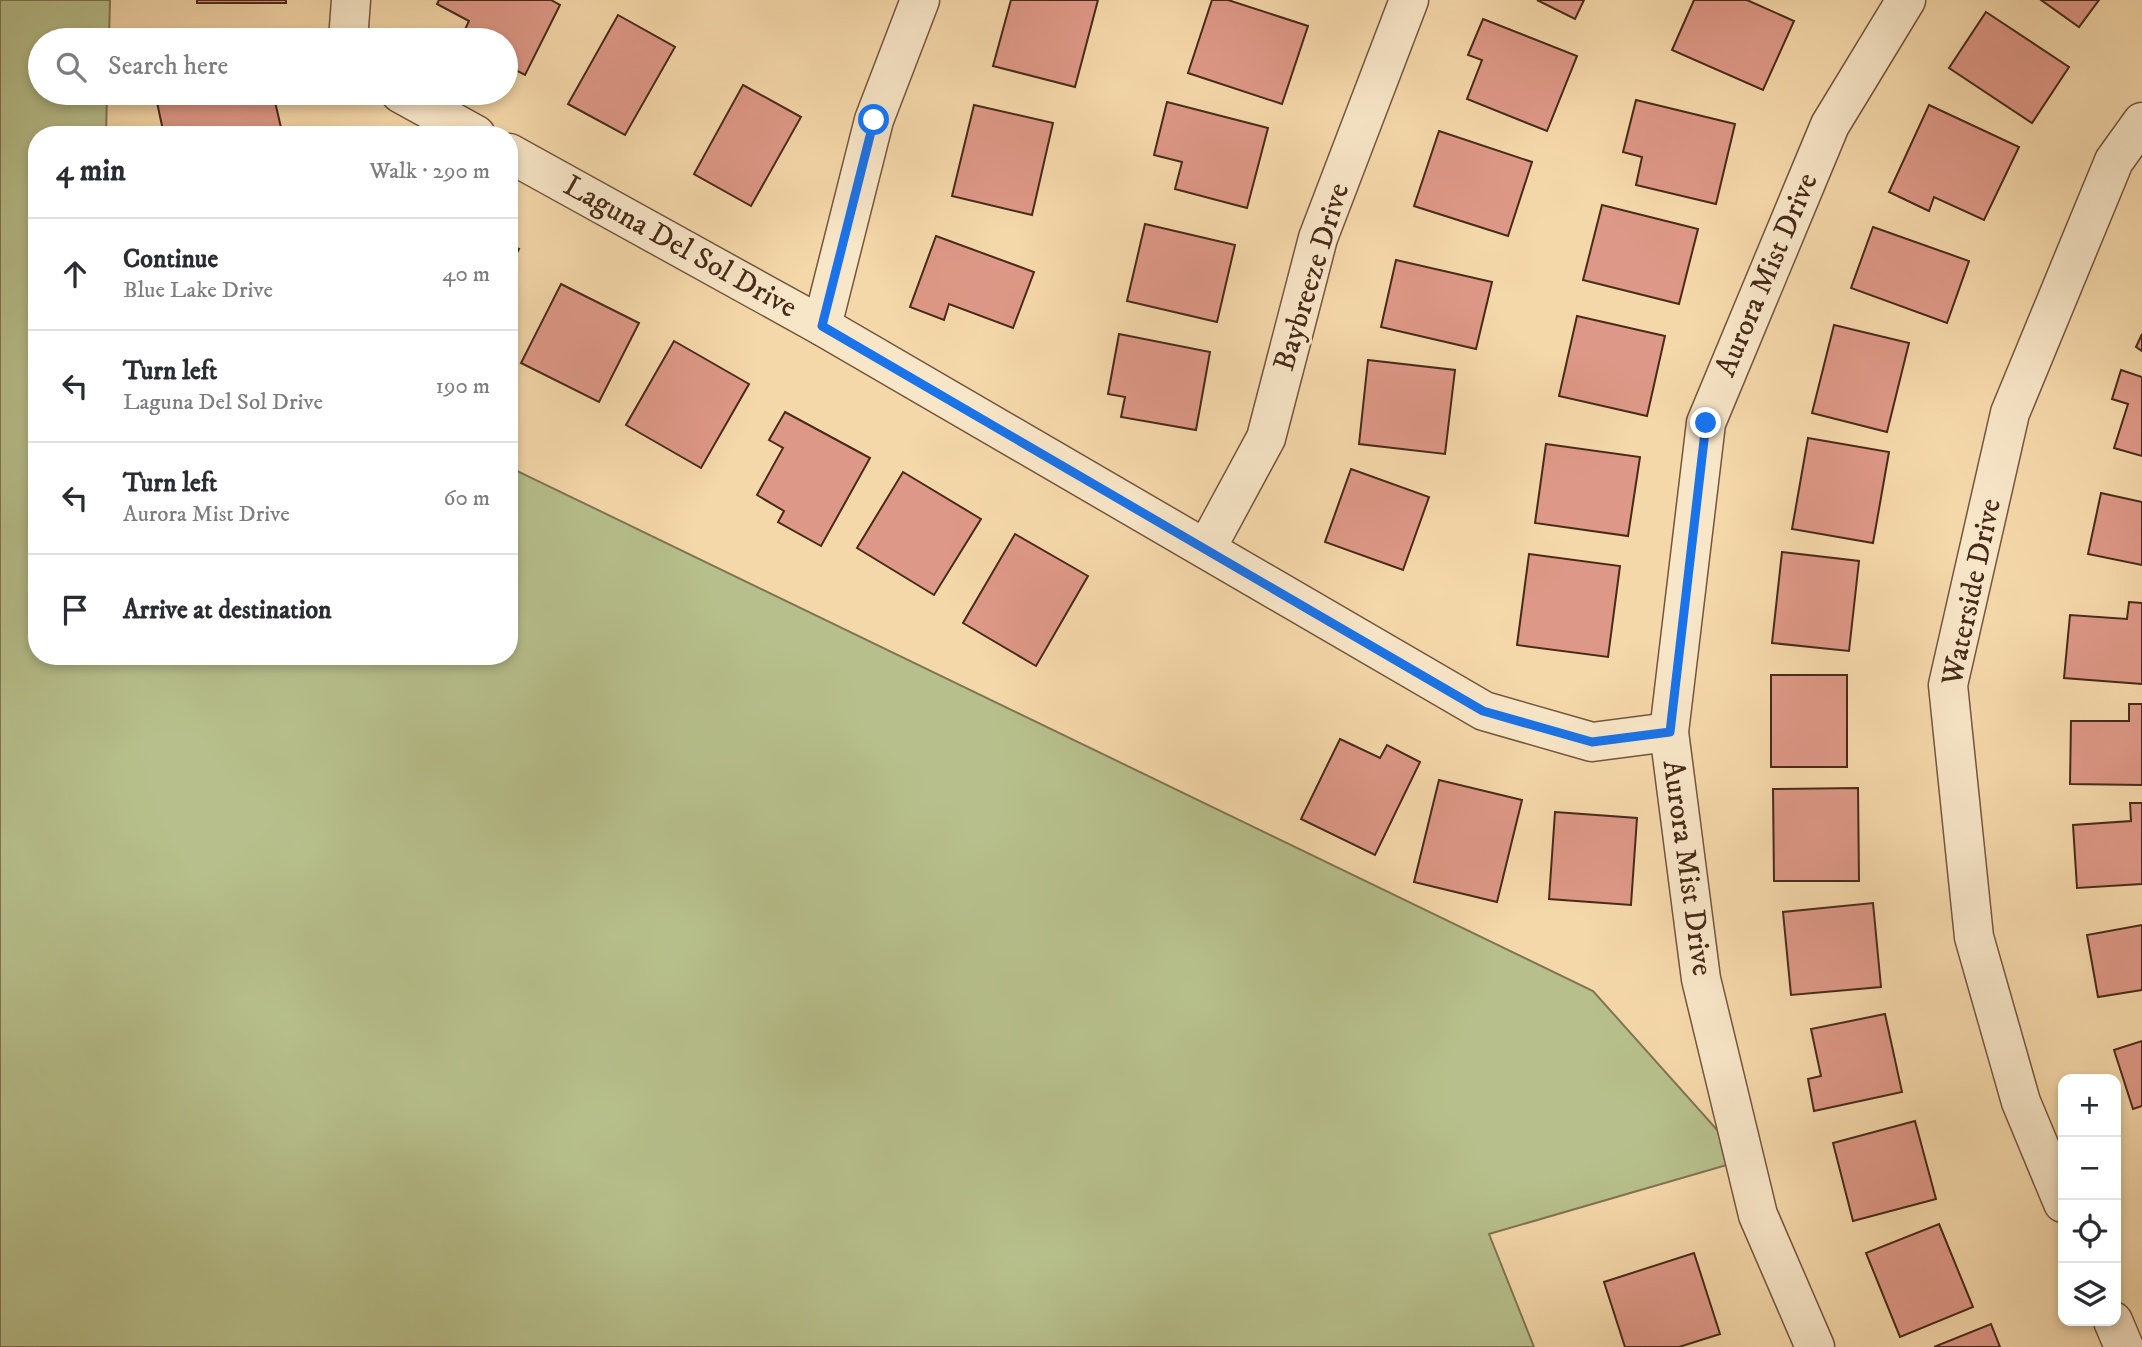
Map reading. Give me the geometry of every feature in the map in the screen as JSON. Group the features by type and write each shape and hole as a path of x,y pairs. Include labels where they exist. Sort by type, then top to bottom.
{"street":[{"path":"349,28 351,0"},
{"path":"822,326 874,120 920,0"},
{"name":"Baybreeze Drive","path":"1206,549 1266,438 1318,238 1409,0"},
{"name":"Aurora Mist Drive","path":"1815,1347 1758,1215 1701,979 1670,732 1706,423 1830,125 1906,0"},
{"path":"422,105 460,126"},
{"name":"Waterside Drive","path":"2062,1200 2021,1102 1974,937 1948,685 2010,413 2114,161 2142,122"},
{"name":"Laguna Del Sol Drive","path":"518,158 822,326 1483,711 1592,742 1670,732"},
{"path":"2115,1326 2124,1347"}],"green space":[{"path":"0,0 110,0 109,28 28,28 28,105 107,105 106,126 28,126 28,665 518,665 518,471 1593,991 1744,1160 1489,1234 1534,1347 0,1347"}],"building":[{"path":"197,0 286,0 286,3 197,3"},
{"path":"439,0 551,0 560,5 525,75 518,71 518,28 466,28 469,21 437,4"},
{"path":"1011,0 1098,0 1075,87 993,66"},
{"path":"1212,0 1228,0 1308,26 1282,104 1188,73"},
{"path":"1537,0 1584,0 1575,19"},
{"path":"1694,0 1747,0 1794,21 1763,90 1672,50"},
{"path":"2041,0 2099,0 2079,27"},
{"path":"1986,12 2069,67 2032,123 1949,68"},
{"path":"618,15 675,47 625,135 568,104"},
{"path":"1483,19 1577,56 1547,131 1467,99 1482,60 1468,55"},
{"path":"743,85 801,117 751,206 694,174"},
{"path":"1636,100 1735,124 1716,204 1636,185 1642,157 1623,152"},
{"path":"1167,102 1268,128 1247,208 1175,189 1182,162 1154,155"},
{"path":"158,105 276,105 281,126 162,126"},
{"path":"974,105 1053,123 1032,215 952,196"},
{"path":"1929,105 2019,147 1984,220 1934,197 1929,211 1889,192"},
{"path":"1439,131 1532,162 1508,236 1414,206"},
{"path":"1602,205 1698,229 1679,304 1583,280"},
{"path":"1145,224 1235,245 1217,322 1127,301"},
{"path":"1873,227 1969,261 1947,323 1851,288"},
{"path":"936,236 1034,272 1013,328 949,304 944,320 910,307"},
{"path":"1396,260 1492,282 1476,349 1381,327"},
{"path":"561,284 639,323 599,402 521,363"},
{"path":"1577,316 1665,336 1647,416 1559,396"},
{"path":"1834,325 1909,343 1887,432 1812,413"},
{"path":"1119,334 1210,352 1196,430 1121,417 1125,397 1108,394"},
{"path":"2142,334 2142,351 2136,347"},
{"path":"674,341 749,384 701,468 626,425"},
{"path":"1368,360 1455,370 1445,454 1359,444"},
{"path":"2121,370 2142,377 2142,456 2114,448 2128,404 2112,399"},
{"path":"785,412 870,458 821,546 778,522 784,511 757,495 783,448 769,440"},
{"path":"1808,438 1889,452 1873,543 1792,529"},
{"path":"1546,444 1640,457 1628,536 1535,523"},
{"path":"1351,469 1429,497 1403,570 1325,542"},
{"path":"903,472 981,519 934,595 857,548"},
{"path":"2101,493 2142,502 2142,565 2088,554"},
{"path":"1015,534 1088,576 1036,666 963,623"},
{"path":"1782,552 1859,561 1849,651 1772,643"},
{"path":"1529,554 1620,566 1608,657 1517,645"},
{"path":"2129,602 2142,603 2142,684 2064,678 2070,615 2127,619"},
{"path":"1771,675 1847,675 1847,767 1771,767"},
{"path":"2129,704 2142,704 2142,785 2070,784 2071,721 2129,721"},
{"path":"1340,739 1380,758 1387,745 1420,762 1375,855 1301,819"},
{"path":"1439,780 1522,800 1497,902 1414,882"},
{"path":"1858,788 1859,881 1774,881 1773,789"},
{"path":"2130,803 2142,803 2142,884 2077,888 2073,825 2131,821"},
{"path":"1555,812 1637,818 1631,905 1549,899"},
{"path":"1873,903 1881,987 1791,995 1783,912"},
{"path":"2142,925 2142,990 2098,997 2087,935"},
{"path":"1885,1014 1902,1092 1814,1111 1808,1079 1821,1076 1811,1029"},
{"path":"2142,1041 2142,1106 2133,1109 2114,1050"},
{"path":"1915,1121 1936,1199 1853,1221 1833,1143"},
{"path":"1939,1224 1973,1307 1900,1337 1866,1253"},
{"path":"1694,1253 1720,1334 1679,1347 1625,1347 1604,1282"},
{"path":"1991,1324 2000,1347 1934,1347"}],"route":[{"path":"874,120 822,326 1483,711 1592,742 1670,732 1706,423"}]}
